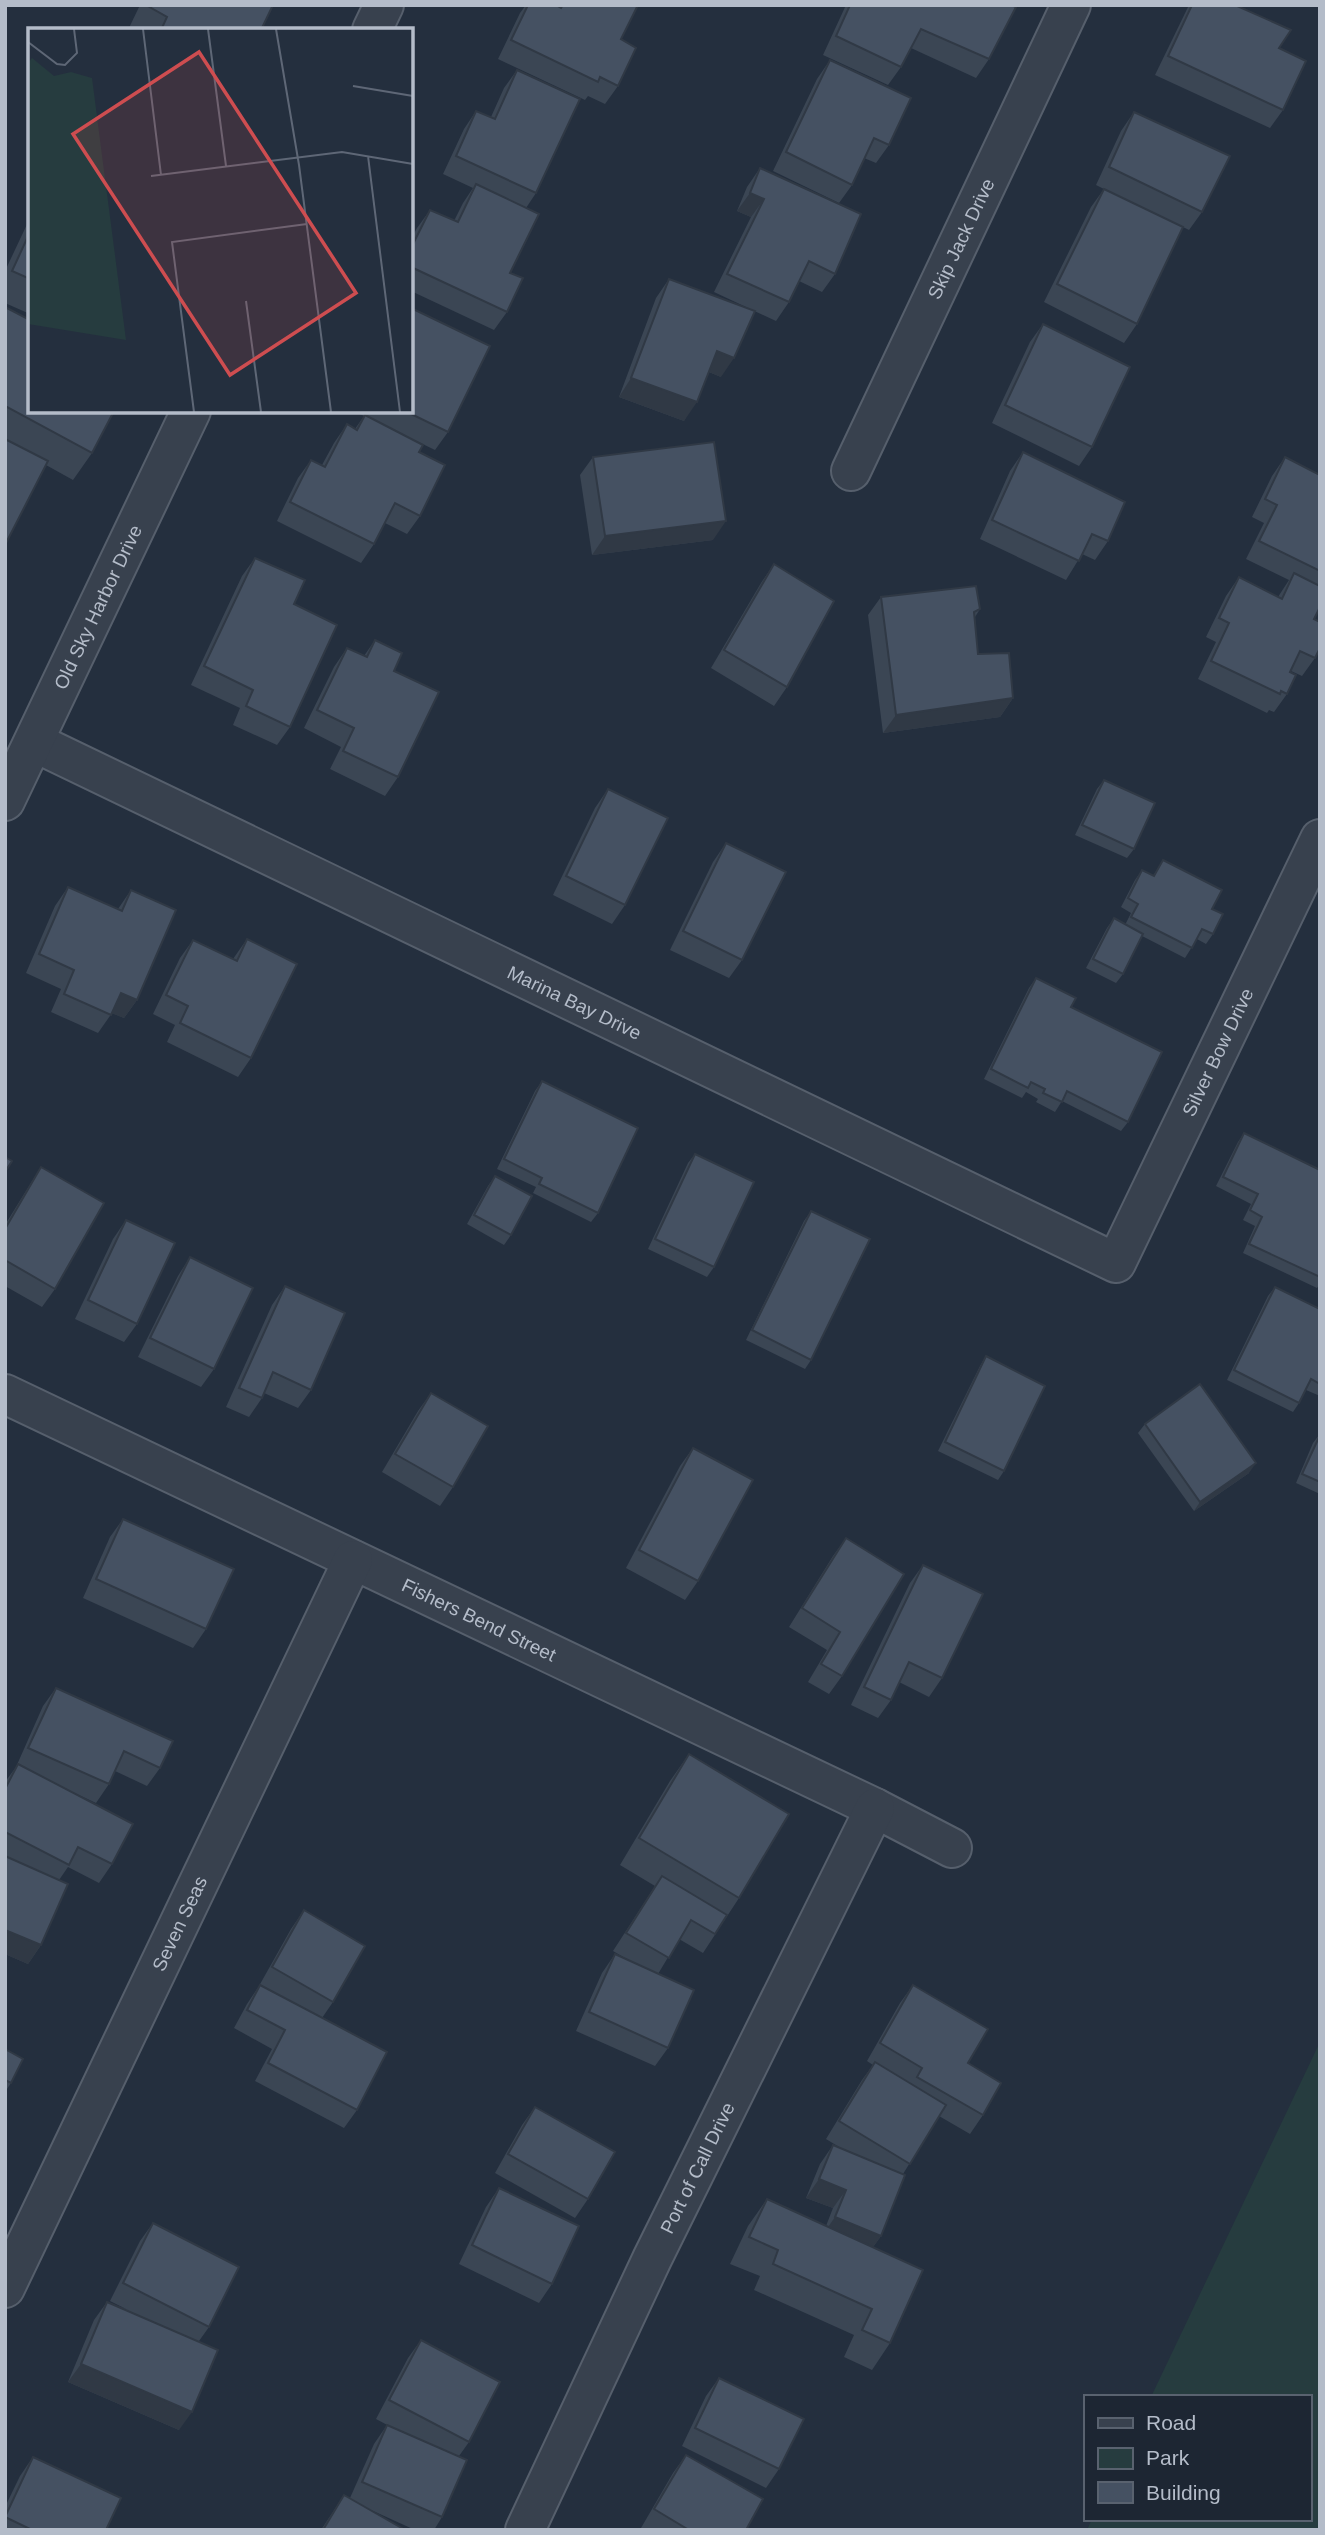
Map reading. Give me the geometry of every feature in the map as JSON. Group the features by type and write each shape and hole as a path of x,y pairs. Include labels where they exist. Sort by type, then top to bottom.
{"street":[{"path":"373,28 384,5"},
{"name":"Skip Jack Drive","path":"851,471 1071,5"},
{"name":"Old Sky Harbor Drive","path":"5,801 190,413"},
{"name":"Marina Bay Drive","path":"34,742 1116,1264"},
{"name":"Silver Bow Drive","path":"1116,1264 1320,839"},
{"name":"Fishers Bend Street","path":"5,1394 875,1808 952,1848"},
{"name":"Seven Seas","path":"5,2288 353,1560"},
{"name":"Port of Call Drive","path":"525,2530 652,2259 875,1808"}],"green space":[{"path":"1320,2042 1320,2530 1087,2530 1091,2521 1311,2521 1311,2395 1152,2395"}],"building":[{"path":"146,5 273,5 262,28 162,28 167,17"},
{"path":"528,5 556,5 561,8 563,5 638,5 621,39 636,48 618,86 600,77 598,82 511,40"},
{"path":"850,5 1016,7 989,59 921,29 901,67 836,36"},
{"path":"1192,5 1235,5 1291,30 1279,48 1306,61 1283,110 1168,56"},
{"path":"830,60 911,98 889,145 874,138 852,185 786,152"},
{"path":"517,70 580,99 536,193 456,156 476,111 495,119"},
{"path":"1134,112 1230,156 1202,212 1109,167"},
{"path":"760,168 861,214 835,274 809,261 789,302 727,274 764,199 750,193"},
{"path":"476,184 539,214 510,273 523,278 507,312 413,268 413,244 430,210 458,222"},
{"path":"1104,189 1183,227 1137,324 1057,284"},
{"path":"28,236 28,278 12,271"},
{"path":"669,279 755,311 734,358 717,351 697,402 631,378"},
{"path":"5,307 28,319 28,413 113,413 92,453 5,406"},
{"path":"413,309 490,346 448,432 409,413 413,413"},
{"path":"1043,324 1130,367 1092,447 1005,405"},
{"path":"365,415 423,445 419,452 445,465 420,516 395,503 374,544 290,502 311,460 325,467 347,424 357,430"},
{"path":"5,439 48,461 5,545"},
{"path":"714,442 726,521 605,536 593,457"},
{"path":"1023,452 1125,502 1108,541 1092,534 1079,561 992,520"},
{"path":"1285,457 1320,475 1320,571 1259,541 1277,505 1265,499"},
{"path":"255,558 305,580 294,604 337,625 290,727 246,706 253,690 204,666"},
{"path":"774,564 834,601 787,687 724,650"},
{"path":"1294,573 1320,586 1320,607 1314,619 1320,622 1320,648 1315,658 1300,651 1290,672 1296,675 1287,694 1281,691 1280,694 1211,661 1229,623 1219,618 1239,577 1282,599"},
{"path":"976,586 980,609 974,612 978,654 1009,653 1013,698 896,715 881,597"},
{"path":"375,640 402,653 394,671 439,692 398,777 343,751 354,728 317,710 347,648 367,657"},
{"path":"1104,780 1155,803 1134,849 1082,825"},
{"path":"608,789 668,818 625,905 566,876"},
{"path":"726,843 786,872 742,960 683,931"},
{"path":"1163,860 1222,890 1212,909 1223,914 1213,934 1202,929 1192,948 1131,917 1138,904 1128,898 1142,870 1154,876"},
{"path":"68,887 122,911 131,890 176,910 137,1000 121,993 111,1015 64,994 74,970 39,954"},
{"path":"1114,918 1143,934 1123,974 1093,959"},
{"path":"247,939 297,964 251,1058 180,1023 188,1006 166,995 193,940 237,961"},
{"path":"1036,978 1076,998 1071,1007 1162,1052 1128,1122 1067,1091 1062,1102 1043,1093 1045,1089 1031,1082 1028,1088 991,1069"},
{"path":"542,1081 638,1128 598,1213 539,1184 542,1178 504,1159"},
{"path":"1244,1133 1320,1170 1320,1277 1249,1244 1262,1217 1250,1210 1258,1194 1223,1177"},
{"path":"695,1154 754,1182 714,1267 655,1239"},
{"path":"5,1157 12,1161 5,1172"},
{"path":"41,1167 104,1203 55,1289 5,1260 5,1229"},
{"path":"495,1176 532,1196 511,1235 474,1215"},
{"path":"811,1211 870,1239 811,1360 752,1330"},
{"path":"126,1220 175,1243 137,1324 88,1300"},
{"path":"190,1257 253,1288 214,1369 150,1338"},
{"path":"285,1286 345,1313 311,1390 273,1372 262,1398 239,1388"},
{"path":"1275,1287 1320,1309 1320,1384 1311,1379 1299,1403 1234,1370"},
{"path":"986,1356 1045,1386 1004,1471 945,1442"},
{"path":"1200,1384 1256,1463 1200,1502 1145,1424"},
{"path":"431,1393 488,1426 453,1487 395,1454"},
{"path":"1320,1435 1320,1482 1302,1474"},
{"path":"693,1448 753,1480 698,1581 639,1550"},
{"path":"123,1519 234,1569 206,1629 96,1579"},
{"path":"846,1538 904,1574 842,1676 821,1664 840,1632 802,1608"},
{"path":"923,1565 983,1594 942,1678 909,1662 891,1700 864,1687"},
{"path":"56,1688 173,1741 160,1768 124,1751 109,1784 28,1748"},
{"path":"689,1754 789,1814 739,1898 639,1838"},
{"path":"18,1764 133,1824 112,1864 78,1847 69,1865 5,1832 5,1789"},
{"path":"5,1856 68,1884 41,1945 5,1930"},
{"path":"662,1876 727,1915 715,1934 691,1920 669,1958 626,1933"},
{"path":"304,1910 365,1946 333,2002 272,1967"},
{"path":"615,1954 694,1990 668,2048 589,2012"},
{"path":"260,1985 387,2052 357,2110 268,2063 285,2030 247,2010"},
{"path":"913,1985 988,2029 968,2063 1001,2083 983,2115 917,2077 922,2068 880,2043"},
{"path":"5,2049 23,2059 11,2083 5,2080"},
{"path":"875,2062 946,2105 910,2164 839,2121"},
{"path":"535,2107 615,2152 588,2199 508,2154"},
{"path":"833,2145 905,2175 881,2236 835,2217 846,2190 819,2179"},
{"path":"499,2188 579,2226 552,2284 472,2245"},
{"path":"767,2199 923,2270 890,2343 862,2330 872,2309 773,2264 778,2250 749,2237"},
{"path":"153,2223 239,2267 209,2327 123,2283"},
{"path":"107,2302 218,2350 192,2412 81,2364"},
{"path":"421,2340 500,2382 469,2442 389,2400"},
{"path":"719,2378 804,2419 779,2469 695,2428"},
{"path":"387,2425 467,2460 442,2517 362,2482"},
{"path":"686,2455 763,2499 746,2530 689,2530 654,2509"},
{"path":"33,2457 121,2498 106,2530 32,2530 5,2517"},
{"path":"344,2495 405,2530 323,2530"}]}
